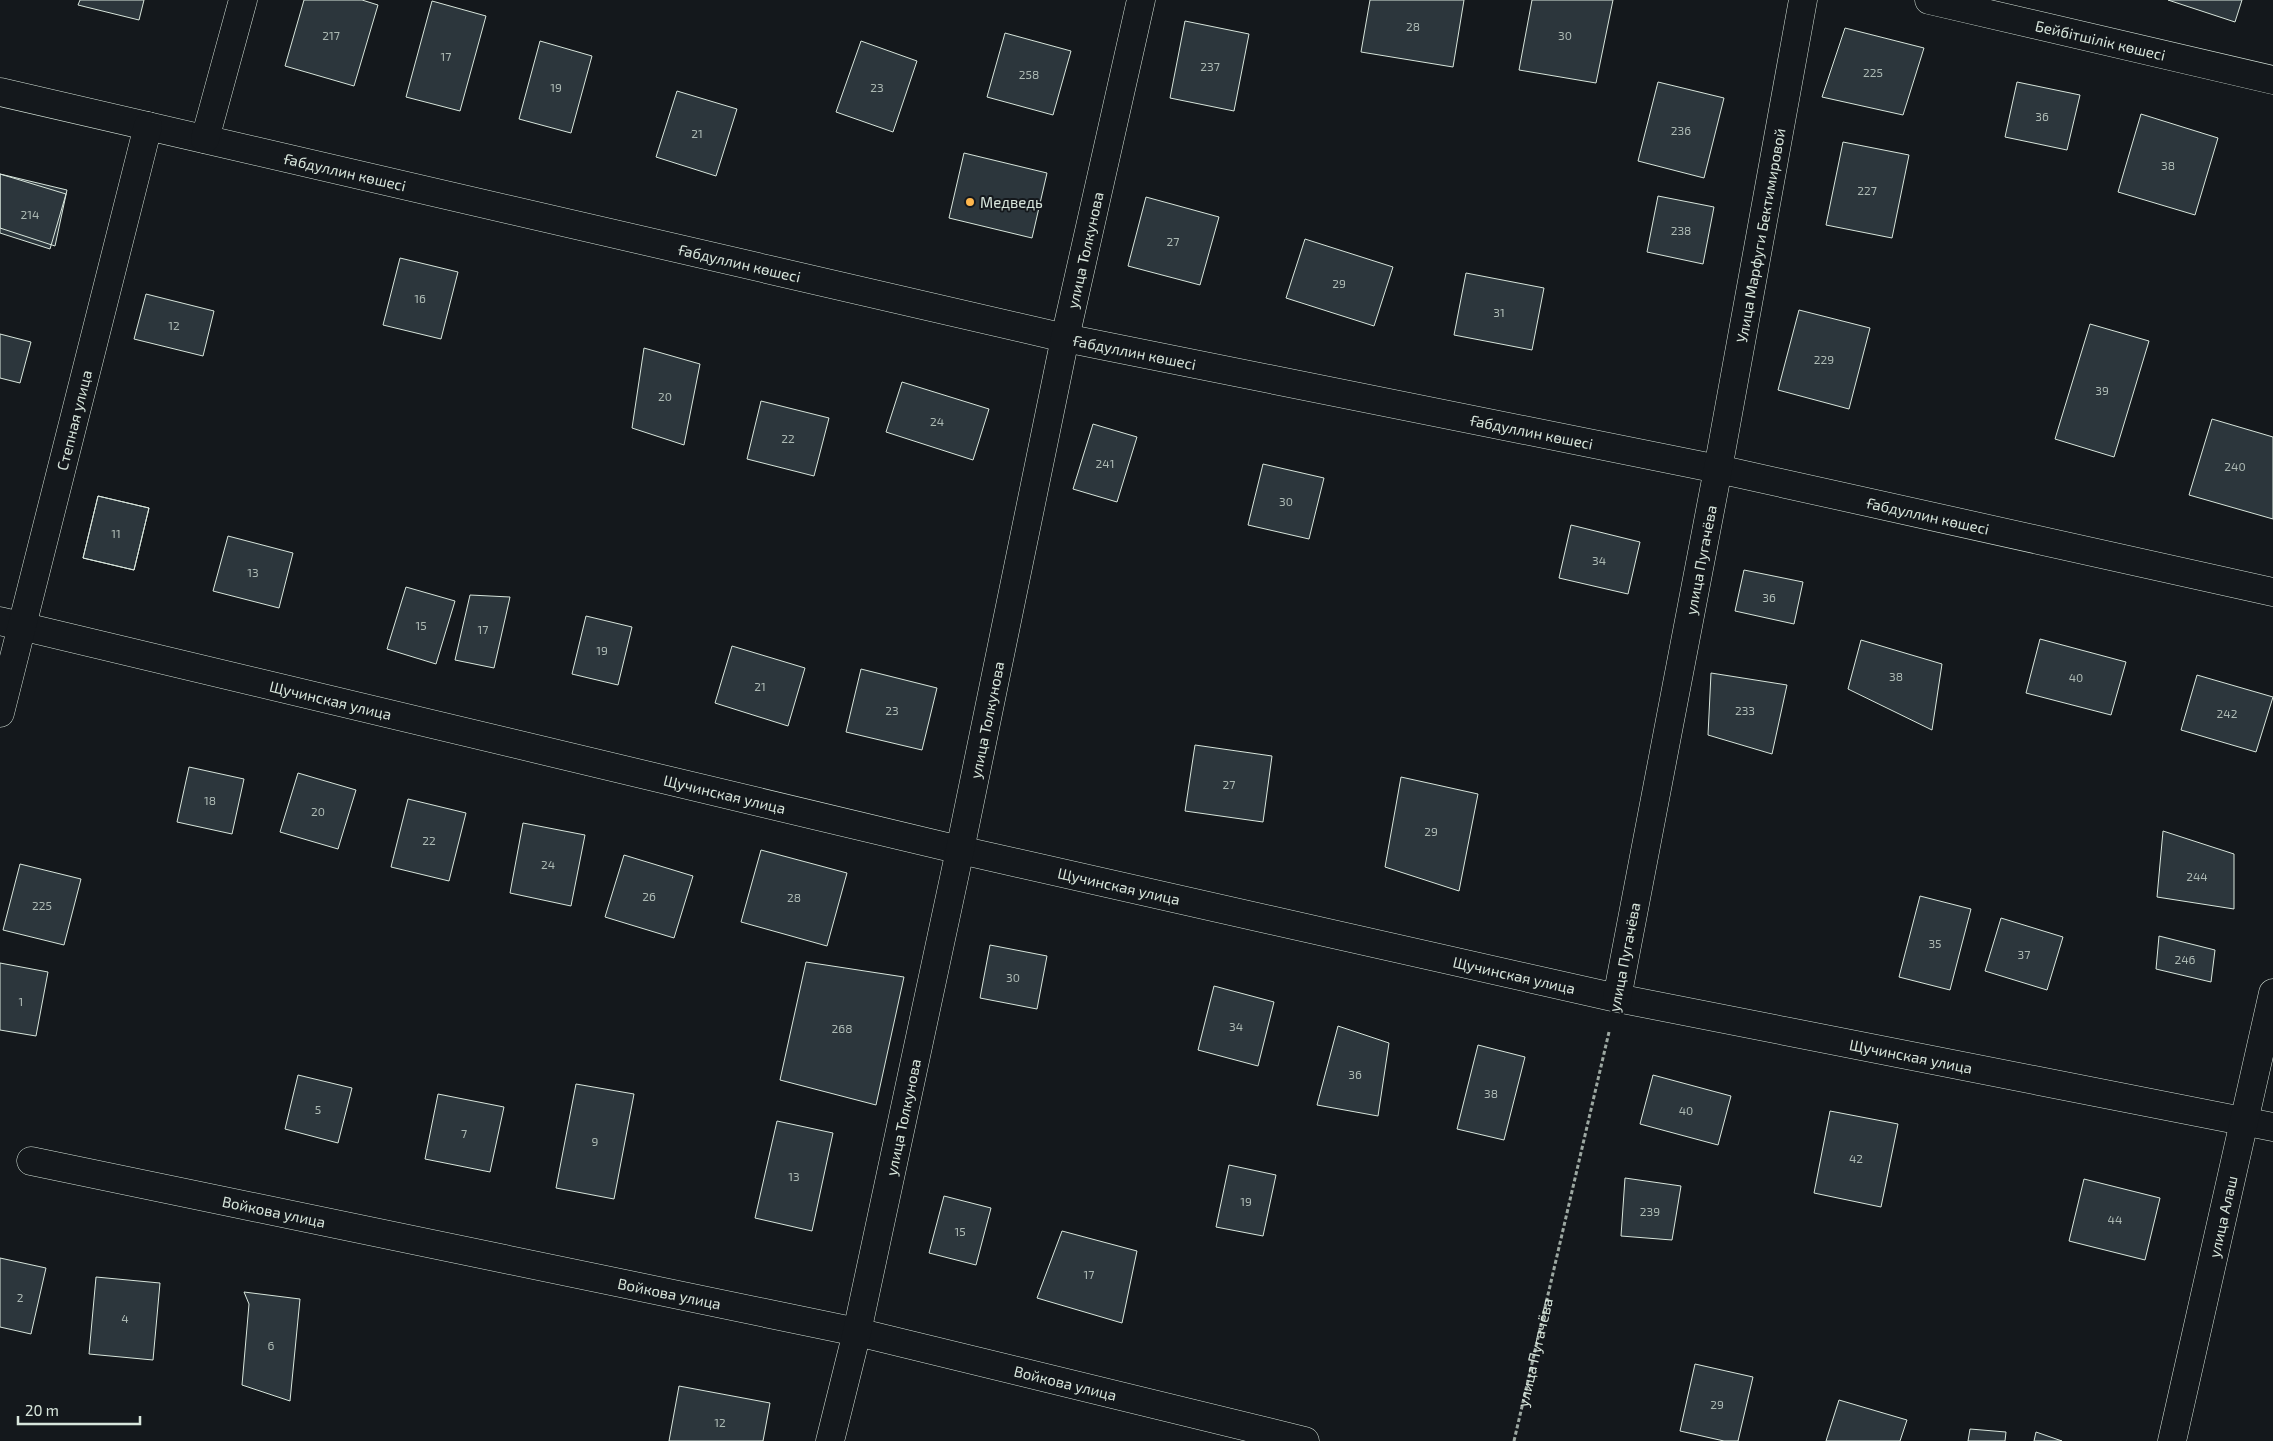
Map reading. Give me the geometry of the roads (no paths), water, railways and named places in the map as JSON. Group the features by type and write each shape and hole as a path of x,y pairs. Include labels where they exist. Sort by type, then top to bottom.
{"street":[{"path":"205,139 243,0"},
{"name":"улица Толкунова","path":"830,1441 857,1332 960,850 1065,338 1141,0"},
{"name":"Улица Марфуги Бектимировой","path":"1718,470 1803,0"},
{"name":"Бейбітшілік көшесі","path":"1930,0 2273,80"},
{"name":"Ғабдуллин көшесі","path":"0,92 1065,338 1718,470 2273,592"},
{"name":"Степная улица","path":"0,713 11,624 148,126"},
{"name":"улица Пугачёва","path":"1617,998 1718,470"},
{"name":"Щучинская улица","path":"11,624 960,850 1617,998 2273,1127"},
{"name":"улица Алаш","path":"2172,1441 2273,993"},
{"name":"Войкова улица","path":"31,1161 857,1332 1306,1441"}],"place":[{"name":"Медведь","path":"970,202"}]}
